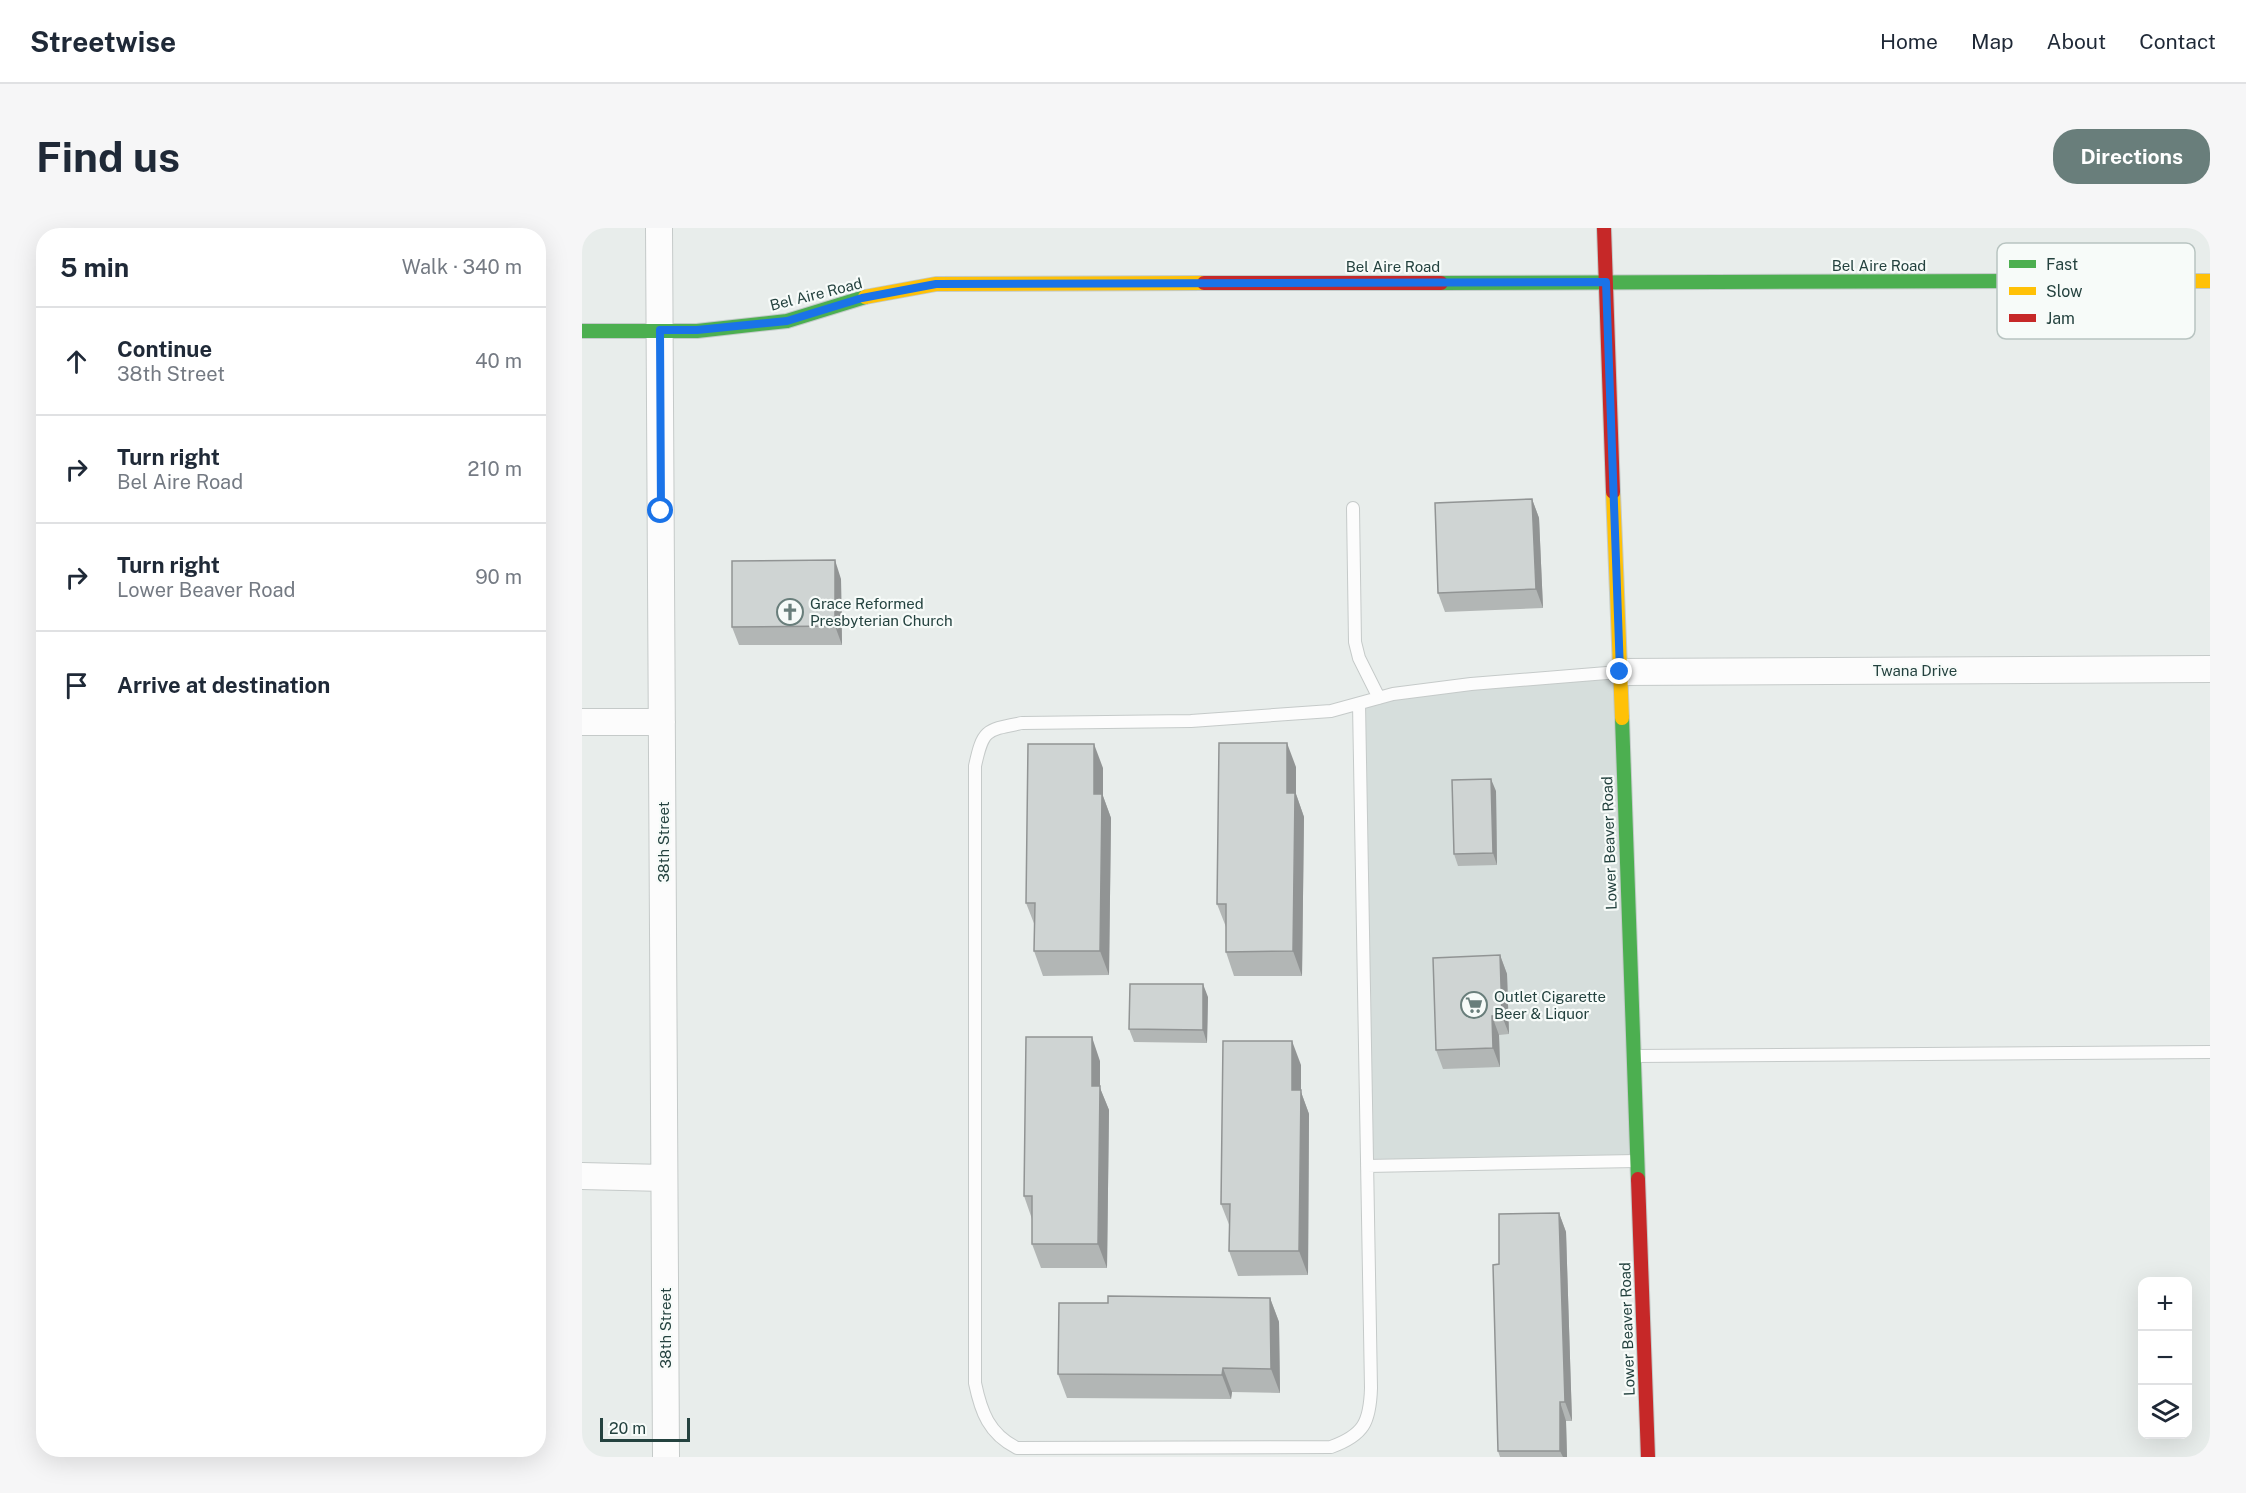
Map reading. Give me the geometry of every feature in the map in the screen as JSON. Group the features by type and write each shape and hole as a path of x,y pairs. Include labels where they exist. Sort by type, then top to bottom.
{"street":[{"name":"38th Street","path":"659,228 666,1457"},
{"name":"Lower Beaver Road","path":"1604,228 1648,1457"},
{"name":"Bel Aire Road","path":"582,331 697,330 787,321 862,298 936,284 1997,281"},
{"name":"Bel Aire Road","path":"2195,281 2210,281"},
{"name":"Twana Drive","path":"1620,672 2210,669"},
{"path":"582,722 662,722"},
{"path":"582,1176 664,1178"}],"lane":[{"path":"1353,508 1355,642 1359,658 1379,698"},
{"path":"1359,704 1371,1410 1365,1425 1350,1441 1331,1447 1017,1448 1002,1441 988,1423 975,1383 975,766 981,739 995,728 1022,723 1191,721 1331,711 1393,694 1472,684 1620,672"},
{"path":"1634,1056 2210,1052"},
{"path":"1367,1166 1637,1161"}],"shaded area":[{"path":"1620,672 1637,1161 1367,1166 1359,704"}],"building":[{"path":"1532,499 1536,589 1438,593 1435,503"},
{"name":"Grace Reformed Presbyterian Church","path":"835,560 835,626 732,627 732,561"},
{"path":"1219,743 1287,743 1287,793 1295,793 1293,951 1226,952 1226,904 1217,904"},
{"path":"1028,744 1094,744 1094,794 1102,794 1100,951 1034,951 1035,903 1026,903"},
{"path":"1491,779 1493,853 1454,854 1452,780"},
{"name":"Outlet Cigarette Beer & Liquor","path":"1500,955 1502,1016 1492,1016 1493,1048 1436,1050 1433,958"},
{"path":"1130,984 1203,984 1203,1030 1129,1029"},
{"path":"1026,1037 1092,1037 1092,1086 1100,1086 1098,1244 1032,1244 1032,1196 1024,1196"},
{"path":"1223,1041 1292,1041 1292,1090 1301,1090 1299,1251 1229,1251 1230,1204 1221,1204"},
{"path":"1559,1213 1565,1402 1560,1402 1560,1451 1498,1451 1493,1265 1499,1264 1499,1214"},
{"path":"1108,1296 1270,1298 1271,1369 1223,1368 1222,1375 1058,1374 1059,1303 1108,1303"}],"traffic: fast":[{"path":"1441,283 1997,281"},
{"path":"582,331 697,331 787,321 865,297"},
{"path":"1622,718 1638,1179"}],"traffic: slow":[{"path":"2195,281 2210,281"},
{"path":"865,297 936,284 1204,283"},
{"path":"1613,492 1622,718"}],"traffic: jam":[{"path":"1604,228 1613,492"},
{"path":"1204,283 1441,283"},
{"path":"1638,1179 1648,1457"}],"place":[{"name":"Grace Reformed Presbyterian Church","path":"790,612"},
{"name":"Outlet Cigarette Beer & Liquor","path":"1474,1005"}],"route":[{"path":"661,511 660,330 697,330 787,321 862,298 936,284 1606,282 1620,672"}]}
